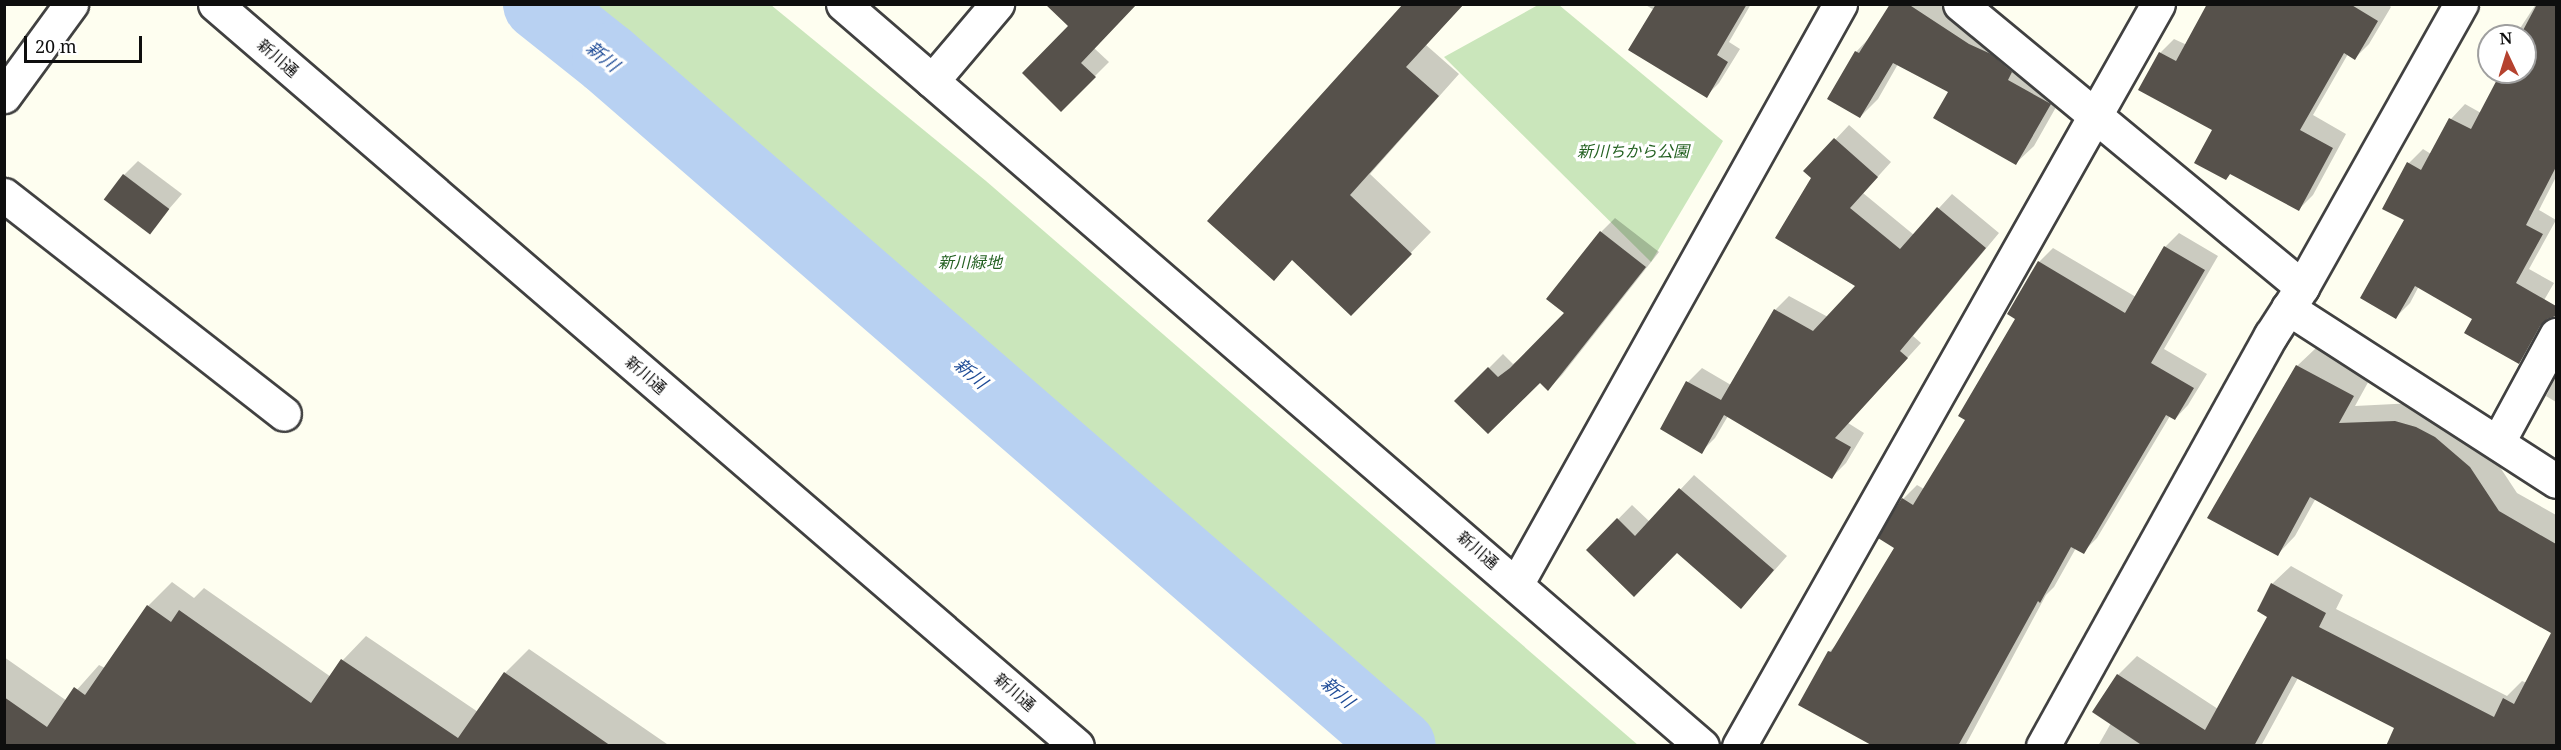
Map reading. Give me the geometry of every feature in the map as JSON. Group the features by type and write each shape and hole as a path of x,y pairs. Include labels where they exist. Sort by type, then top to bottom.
{"street":[{"path":"4,96 71,4"},
{"name":"新川通","path":"215,4 1077,746"},
{"name":"新川通","path":"843,4 1517,583 1702,746"},
{"path":"932,81 997,4"},
{"path":"1517,583 1840,4"},
{"path":"1960,4 2095,115 2295,297 2556,481"},
{"path":"1739,746 2158,4"},
{"path":"2043,746 2461,4"},
{"path":"4,195 284,414"},
{"path":"2498,442 2556,334"}],"green space":[{"name":"新川緑地","path":"560,5 771,5 986,181 1638,745 1418,745"},
{"name":"新川ちから公園","path":"1538,5 1559,5 1723,141 1651,262 1444,57"}],"building":[{"path":"1045,4 1137,4 1081,63 1096,77 1061,112 1022,73 1068,26"},
{"path":"1403,4 1464,4 1406,67 1439,96 1350,195 1412,254 1351,316 1292,260 1274,281 1207,221"},
{"path":"1656,4 1747,4 1717,55 1728,62 1707,98 1628,50"},
{"path":"1890,4 1908,4 1969,44 1991,54 2012,72 2008,80 2051,104 2016,165 1933,118 1948,92 1893,63 1860,118 1827,99 1855,51 1859,53"},
{"path":"2207,4 2350,4 2378,21 2355,60 2344,53 2300,130 2333,148 2299,211 2230,174 2226,180 2194,163 2212,130 2138,90 2159,52 2176,61"},
{"path":"2537,4 2556,4 2556,167 2526,225 2543,234 2516,283 2556,306 2556,316 2547,319 2540,326 2519,364 2464,333 2472,319 2415,286 2396,319 2360,298 2404,220 2382,209 2407,162 2421,170 2449,118 2471,129 2495,84 2537,84 2537,24 2526,24"},
{"path":"1834,138 1878,177 1850,208 1900,249 1937,207 1986,248 1900,351 1908,358 1835,438 1851,447 1832,479 1724,415 1702,454 1660,429 1686,381 1721,400 1774,309 1813,331 1855,286 1775,238 1811,178 1803,171"},
{"path":"123,174 169,209 150,234 104,200"},
{"path":"1600,231 1646,267 1548,391 1540,383 1488,434 1454,401 1488,367 1498,377 1510,368 1564,313 1546,299"},
{"path":"2164,246 2205,270 2151,363 2194,388 2175,420 2166,415 2084,554 2071,547 2040,603 2038,601 1958,746 1873,746 1798,705 1828,651 1831,652 1894,548 1878,538 1891,515 1902,498 1913,505 1965,420 1958,416 2015,319 2007,314 2038,261 2125,313"},
{"path":"2296,365 2354,396 2339,423 2395,421 2416,427 2435,437 2470,467 2499,511 2556,544 2556,746 2386,746 2394,728 2292,676 2254,746 2143,746 2092,712 2117,674 2205,730 2267,617 2257,611 2271,583 2326,613 2319,627 2494,717 2503,698 2514,704 2551,633 2310,497 2278,556 2207,518"},
{"path":"1679,488 1774,570 1741,609 1677,553 1634,597 1586,550 1617,518 1635,536"},
{"path":"147,605 171,622 179,610 311,703 341,659 458,738 504,672 611,746 4,746 4,697 47,727 74,687 85,695"}],"waterway":[{"name":"新川","path":"539,4 608,59 1400,746"}]}
